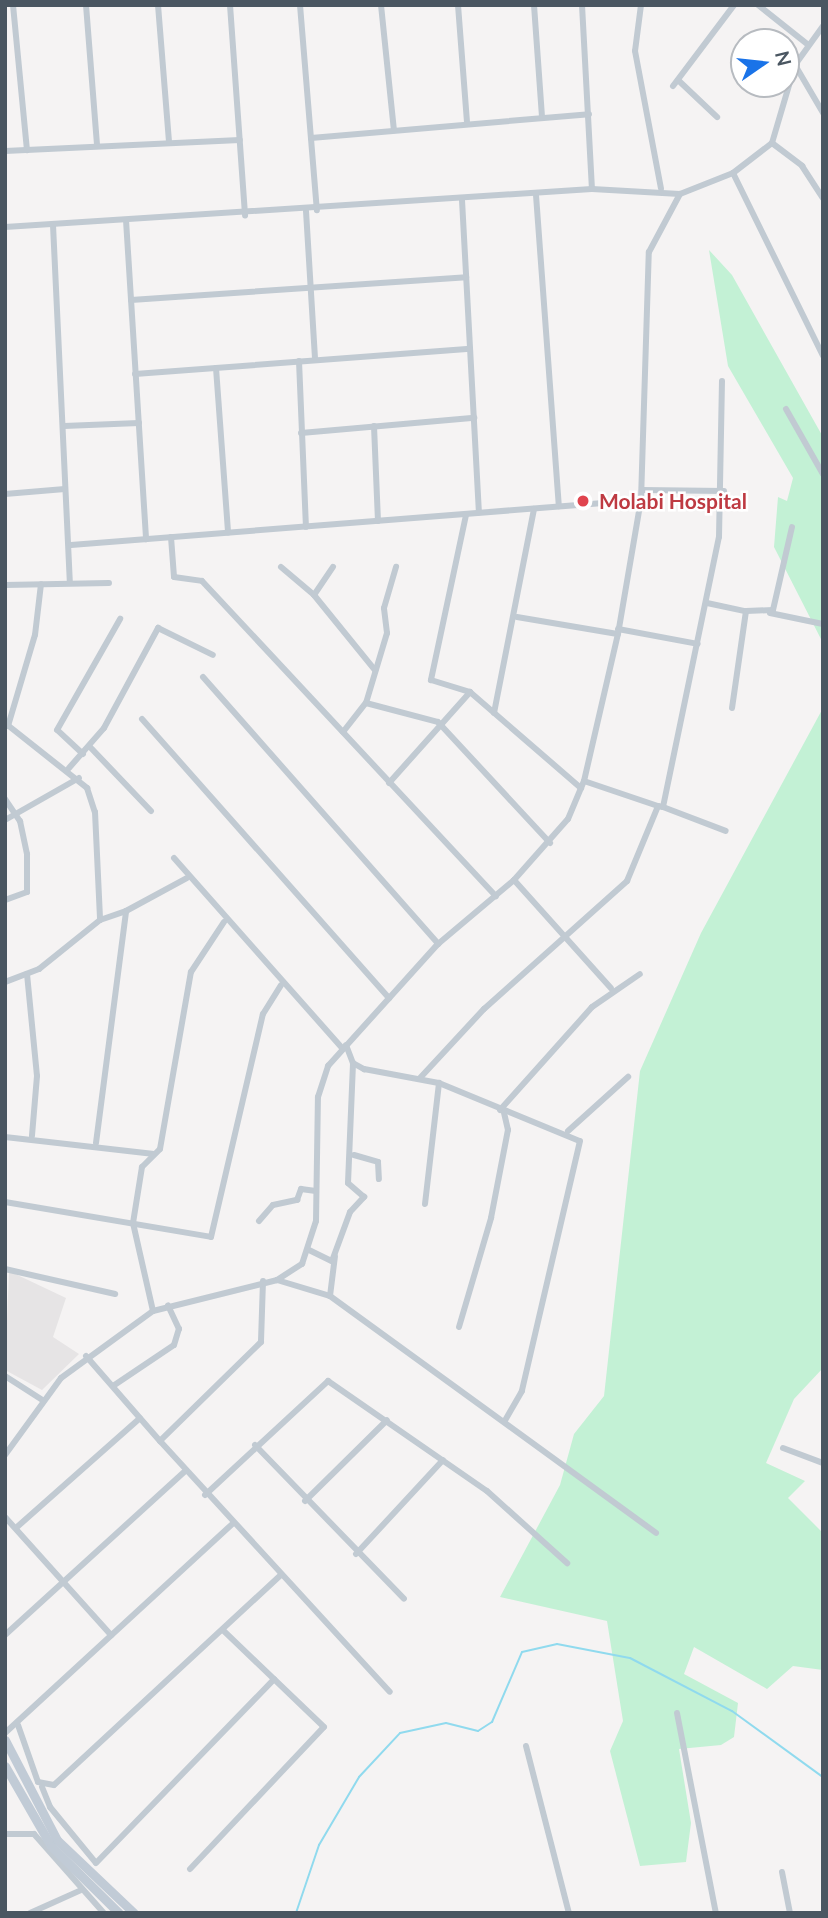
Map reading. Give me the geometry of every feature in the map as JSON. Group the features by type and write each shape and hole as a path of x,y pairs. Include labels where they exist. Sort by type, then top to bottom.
{"main road":[{"path":"5,1740 44,1818 79,1866 134,1913"},
{"path":"5,1766 37,1827 72,1872 119,1913"}],"street":[{"path":"13,5 27,150"},
{"path":"86,5 97,146"},
{"path":"158,5 169,143"},
{"path":"230,5 245,215"},
{"path":"300,5 317,210"},
{"path":"382,5 394,130"},
{"path":"458,5 467,123"},
{"path":"534,5 542,117"},
{"path":"582,5 592,189"},
{"path":"641,5 635,51 661,189"},
{"path":"717,117 675,83 734,5"},
{"path":"758,5 807,44"},
{"path":"800,56 823,26"},
{"path":"800,74 823,113"},
{"path":"5,227 245,215 592,189 661,189 680,194 733,173 772,143 785,98"},
{"path":"311,138 589,114"},
{"path":"5,151 240,140"},
{"path":"772,143 802,166 823,198"},
{"path":"733,173 823,356"},
{"path":"5,1455 41,1399 86,1356 153,1311 168,1305 277,1280 293,1272 309,1250 316,1191 321,1081 344,1047 438,944 514,880 550,843 583,784 618,631 641,500 646,274 655,234 680,194"},
{"path":"536,195 559,506"},
{"path":"462,200 479,513"},
{"path":"306,211 315,359"},
{"path":"126,220 146,539"},
{"path":"53,225 65,489 71,545 70,583"},
{"path":"131,300 466,276"},
{"path":"135,374 470,349"},
{"path":"299,361 306,527"},
{"path":"216,368 228,533"},
{"path":"419,1079 484,1009 565,941 627,881 661,807 707,603 724,491 722,380"},
{"path":"786,409 823,474"},
{"path":"301,433 474,418"},
{"path":"64,426 139,423"},
{"path":"374,426 378,521"},
{"path":"5,494 65,489"},
{"path":"642,490 724,491"},
{"path":"71,545 641,500"},
{"path":"494,713 517,617 534,509"},
{"path":"466,515 430,677 470,692 583,784 661,807 726,831"},
{"path":"770,613 792,527"},
{"path":"171,537 174,577 202,581 496,896"},
{"path":"281,567 314,595 375,670"},
{"path":"314,595 333,567"},
{"path":"343,732 366,703 396,567"},
{"path":"5,585 109,583"},
{"path":"41,584 35,635 7,724 79,778 94,812 100,920"},
{"path":"707,603 823,624"},
{"path":"732,708 746,611"},
{"path":"517,617 698,644"},
{"path":"83,754 57,730 120,619"},
{"path":"69,768 91,748 158,628 213,655"},
{"path":"203,677 438,944"},
{"path":"389,783 442,728 470,692"},
{"path":"366,703 442,728 550,843"},
{"path":"142,719 389,998"},
{"path":"91,748 151,811"},
{"path":"5,820 79,778"},
{"path":"5,799 15,814 26,841 27,892 5,900"},
{"path":"174,858 224,922 281,985 344,1047 353,1063 348,1081 354,1155 348,1183 364,1197 350,1212 335,1256 330,1296"},
{"path":"5,982 27,974 100,920 126,911 187,877"},
{"path":"514,880 565,941 611,988"},
{"path":"96,1143 126,911"},
{"path":"153,1311 133,1223 142,1167 160,1149 191,972 224,922"},
{"path":"27,974 37,1076 32,1136"},
{"path":"502,1111 611,988 640,974"},
{"path":"5,1202 215,1233 260,1026 281,985"},
{"path":"353,1063 439,1083 502,1111 568,1131 580,1141 522,1391 505,1421"},
{"path":"568,1131 628,1077"},
{"path":"425,1204 439,1083"},
{"path":"459,1327 491,1217 508,1130 502,1111"},
{"path":"5,1137 32,1136 96,1143 154,1154"},
{"path":"354,1155 379,1162 379,1180"},
{"path":"259,1221 273,1206 297,1200 301,1189 316,1191"},
{"path":"309,1250 327,1262 335,1256"},
{"path":"5,1269 115,1294"},
{"path":"277,1280 330,1296 656,1533"},
{"path":"160,1441 261,1342 263,1282"},
{"path":"113,1386 174,1345 179,1329 168,1305"},
{"path":"86,1356 205,1495 390,1692"},
{"path":"5,1376 41,1399"},
{"path":"205,1495 256,1444 328,1381 387,1420 508,1508 567,1563"},
{"path":"17,1527 140,1418"},
{"path":"305,1501 387,1420"},
{"path":"256,1444 305,1501 404,1599"},
{"path":"783,1448 823,1463"},
{"path":"356,1554 443,1460"},
{"path":"5,1634 185,1471"},
{"path":"5,1517 66,1580 111,1635"},
{"path":"5,1733 18,1725 232,1524"},
{"path":"42,1787 78,1767 280,1576"},
{"path":"190,1869 260,1788 323,1728 223,1630"},
{"path":"18,1725 42,1787 62,1824 99,1861 274,1679"},
{"path":"677,1713 716,1913"},
{"path":"526,1746 569,1913"},
{"path":"5,1834 34,1834 79,1891 104,1913"},
{"path":"782,1872 790,1913"},
{"path":"30,1913 79,1891"}],"shaded area":[{"path":"9,1271 66,1298 53,1337 79,1354 42,1390 5,1370"}],"green space":[{"path":"709,250 732,275 823,437 823,643 774,547 778,497 787,501 793,478 728,366"},
{"path":"823,708 823,1368 794,1399 766,1463 805,1481 788,1498 823,1533 823,1670 793,1666 767,1689 694,1647 684,1674 738,1703 734,1737 721,1745 679,1749 691,1823 686,1862 640,1866 610,1751 623,1721 607,1621 500,1597 560,1485 574,1434 604,1396 640,1071 701,933"}],"waterway":[{"path":"296,1913 319,1845 359,1777 400,1733 446,1723 478,1731 492,1722 522,1652 557,1644 630,1658 732,1711 823,1777"}],"place":[{"name":"Molabi Hospital","path":"583,501"}]}
